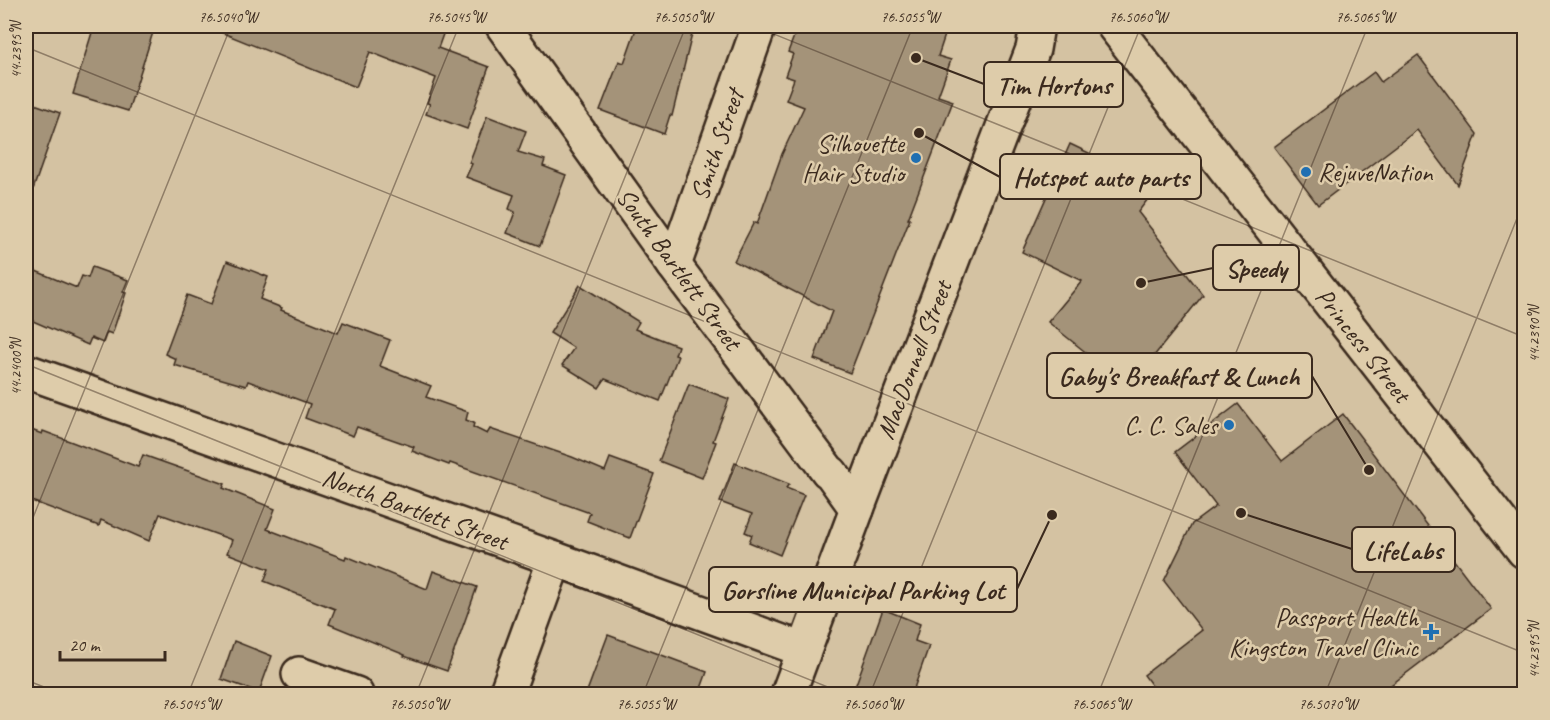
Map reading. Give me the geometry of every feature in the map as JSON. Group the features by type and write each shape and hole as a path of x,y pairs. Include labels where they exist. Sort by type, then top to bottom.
{"street":[{"name":"South Bartlett Street","path":"503,26 674,265 857,509"},
{"name":"Smith Street","path":"674,265 759,26"},
{"name":"MacDonnell Street","path":"788,694 1033,49 1037,26"},
{"name":"Princess Street","path":"1114,26 1524,551"},
{"name":"North Bartlett Street","path":"26,371 804,650"},
{"path":"506,694 555,559"},
{"path":"299,674 356,694"}],"building":[{"path":"94,26 155,26 128,111 73,94"},
{"path":"208,26 446,26 438,48 489,67 467,129 426,114 430,104 427,103 436,78 370,52 356,87"},
{"path":"637,26 694,26 672,116 670,115 664,134 600,110 619,61 624,63"},
{"path":"798,26 948,26 938,56 951,60 938,96 953,101 850,373 814,359 832,311 734,261 754,222 757,224 782,154 804,107 786,100 794,79 785,76 793,54 788,52"},
{"path":"1418,55 1477,134 1458,185 1417,130 1318,205 1274,147 1374,72 1381,82"},
{"path":"26,101 60,113 30,198 26,197"},
{"path":"487,116 526,131 518,152 545,160 543,166 566,175 540,246 507,233 515,212 509,209 514,195 466,177"},
{"path":"1070,144 1158,186 1138,212 1203,295 1129,387 1048,322 1082,281 1022,252"},
{"path":"227,261 268,277 260,299 282,308 281,310 338,333 343,322 390,340 380,366 431,386 426,397 468,412 466,420 474,423 473,427 487,434 490,429 572,457 605,471 610,458 654,474 630,538 587,521 590,513 450,463 449,465 412,451 414,447 357,427 353,436 305,418 310,404 248,381 246,386 174,365 176,359 165,354 187,295 211,304"},
{"path":"26,267 77,288 82,276 88,278 92,267 128,280 112,334 107,332 103,343 91,338 88,345 26,318"},
{"path":"580,285 639,322 635,329 678,346 675,355 678,356 660,401 605,379 599,388 562,365 574,348 550,333"},
{"path":"689,384 729,399 702,478 659,461"},
{"path":"1238,404 1282,461 1343,414 1491,609 1379,694 1158,694 1144,675 1202,630 1164,581 1192,524 1216,506 1175,452"},
{"path":"26,428 42,434 43,431 138,467 143,455 225,484 223,488 275,509 267,529 345,559 346,556 427,589 433,571 477,587 447,671 404,656 329,624 335,609 264,581 269,569 227,553 232,540 160,514 149,541 101,520 99,526 26,499"},
{"path":"735,463 789,484 786,488 804,495 780,555 749,542 752,535 745,532 752,514 720,502"},
{"path":"883,609 920,624 915,641 929,646 912,694 874,694 855,687"},
{"path":"608,635 707,672 699,694 586,694"},
{"path":"234,641 272,656 259,692 221,679"}],"place":[{"name":"Tim Hortons","path":"916,58"},
{"name":"Hotspot auto parts","path":"919,133"},
{"name":"Silhouette Hair Studio","path":"916,158"},
{"name":"RejuveNation","path":"1306,172"},
{"name":"Speedy","path":"1141,283"},
{"name":"C. C. Sales","path":"1229,425"},
{"name":"Gaby's Breakfast & Lunch","path":"1369,470"},
{"name":"LifeLabs","path":"1241,513"},
{"name":"Gorsline Municipal Parking Lot","path":"1052,515"},
{"name":"Passport Health Kingston Travel Clinic","path":"1431,632"}]}
